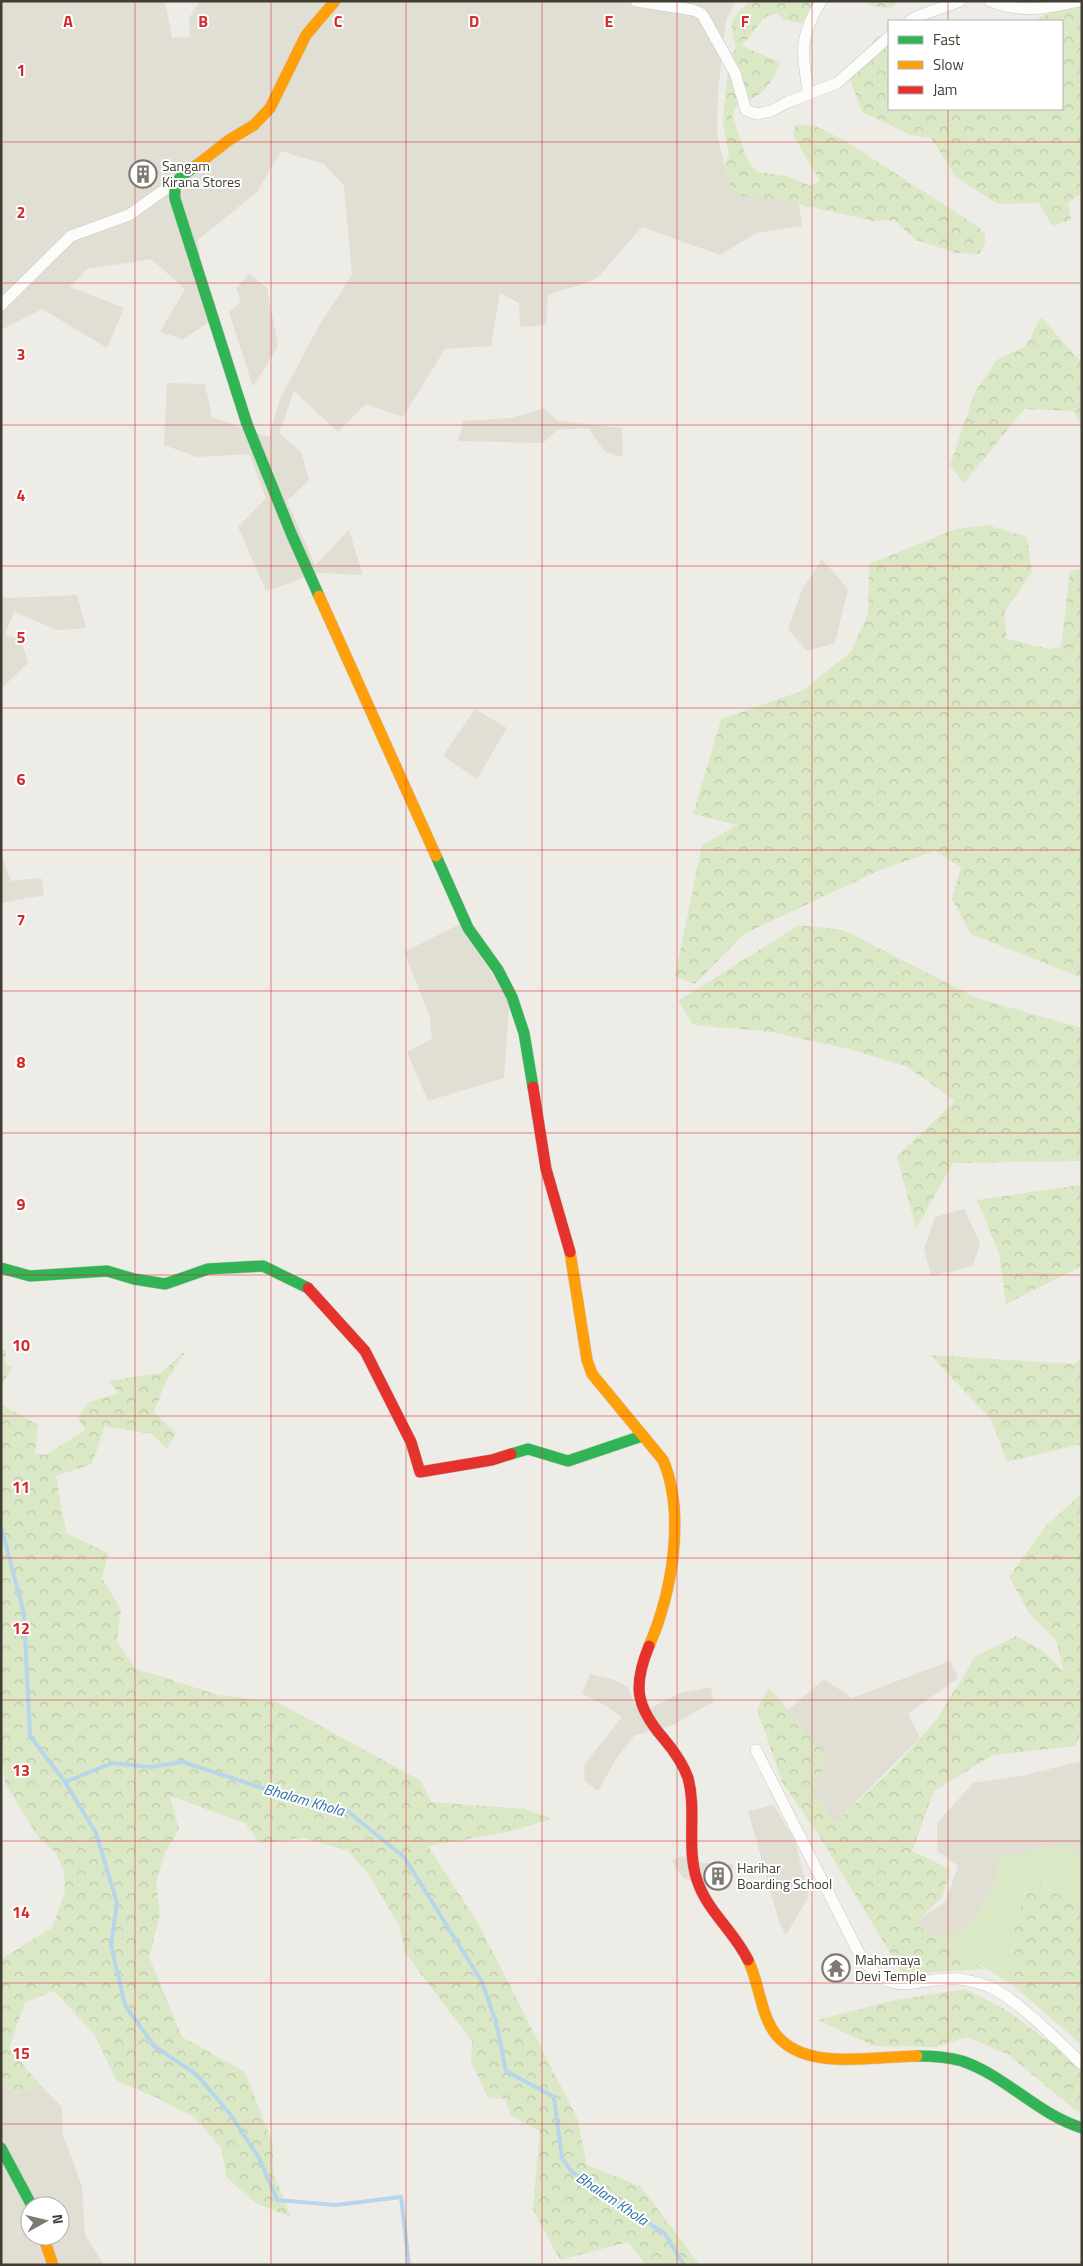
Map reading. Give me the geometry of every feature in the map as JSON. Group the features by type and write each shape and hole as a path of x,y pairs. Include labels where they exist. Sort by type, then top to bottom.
{"main road":[{"path":"335,1 306,35 270,108 254,125 229,140 174,183 175,199 247,424 288,524 468,928 498,970 512,997 524,1033 546,1169 570,1250 587,1360 598,1383 611,1395 666,1467 675,1512 671,1569 663,1611 639,1674 638,1702 643,1714 674,1749 683,1764 691,1794 691,1841 697,1879 710,1906 742,1947 750,1961 765,2016 772,2030 786,2046 803,2054 832,2060 904,2056 960,2061 987,2073 1059,2121 1082,2128"},
{"path":"1,1268 30,1276 83,1271 107,1271 134,1279 165,1284 208,1269 263,1266 311,1290 366,1351 391,1399 410,1442 420,1472 492,1460 528,1449 568,1461 642,1436"},
{"path":"1,2148 27,2196"},
{"path":"46,2246 53,2265"}],"street":[{"path":"636,1 693,10 702,14 735,73 746,110 757,114 771,111 788,102 837,83 888,38"},
{"path":"809,94 802,50 806,29 820,1"},
{"path":"912,20 960,1"},
{"path":"990,1 1026,10 1038,10 1079,1"},
{"path":"1,305 71,236 129,215 174,183"},
{"path":"756,1750 860,1955 870,1970 880,1978 894,1983 910,1985 957,1979 990,1987 1015,2004 1082,2064"}],"shaded area":[{"path":"1,1 165,1 172,38 190,37 189,18 200,1 736,1 726,20 718,92 717,135 728,180 781,200 799,204 802,226 757,233 720,255 642,227 600,275 589,282 548,295 546,325 520,327 519,303 500,293 491,346 445,349 403,417 366,404 338,432 294,391 279,433 301,452 309,480 287,501 315,565 349,530 363,575 318,573 266,591 238,527 266,498 249,454 197,457 164,445 167,383 205,384 212,417 269,437 280,399 321,322 352,275 344,186 324,164 281,151 257,192 198,240 208,323 183,339 160,332 185,289 151,259 87,269 70,287 124,308 107,348 42,309 1,330"},
{"path":"249,274 267,288 278,346 253,387 229,312 241,302 236,288"},
{"path":"544,408 558,421 622,428 623,457 605,452 588,428 557,430 543,443 458,441 463,421 511,418"},
{"path":"822,559 848,589 835,643 807,651 788,629 802,590"},
{"path":"77,595 86,628 58,630 14,612 5,635 21,639 28,663 1,689 1,596 11,598"},
{"path":"475,709 507,728 477,779 443,756"},
{"path":"1,855 11,881 41,878 44,895 1,903"},
{"path":"460,924 507,998 509,1006 504,1078 428,1101 407,1052 432,1039 430,1017 404,952"},
{"path":"964,1209 980,1243 973,1266 931,1276 924,1248 935,1217"},
{"path":"950,1661 958,1678 908,1714 920,1738 835,1823 813,1793 788,1710 824,1679 852,1698"},
{"path":"590,1674 615,1680 628,1687 634,1704 651,1708 680,1693 711,1687 713,1702 671,1726 635,1735 616,1759 598,1791 585,1781 584,1765 622,1717 605,1705 582,1694"},
{"path":"1082,1761 1082,1856 1064,1843 1000,1858 993,1888 969,1927 938,1938 915,1923 946,1901 958,1866 937,1851 937,1823 973,1783 1025,1775"},
{"path":"774,1805 795,1841 809,1896 786,1935 779,1922 748,1811"},
{"path":"682,1856 701,1863 733,1864 730,1889 709,1887 684,1878 674,1866 673,1860"},
{"path":"1,2086 5,2086 15,2094 42,2087 62,2107 63,2135 82,2186 85,2235 104,2265 1,2265"}],"green space":[{"path":"749,1 815,1 803,23 783,20 777,13 767,16 742,46 780,62 764,90 736,106 732,115 751,165 758,172 786,176 811,186 820,181 793,135 795,125 815,126 844,140 978,227 985,234 985,244 979,254 957,253 916,240 894,220 873,221 781,200 740,196 732,191 723,168 729,155 723,124 725,95 730,56 736,48 732,32 733,22"},
{"path":"863,1 897,1 893,7 885,7 874,6"},
{"path":"1082,4 1082,196 1078,195 1068,203 1071,220 1052,226 1039,203 998,204 956,177 931,138 911,135 862,112 850,79 876,37 888,33 888,110 1063,110 1063,20 1036,20 1062,6"},
{"path":"1041,317 1082,363 1082,426 1073,411 1024,409 964,483 950,465 975,392 998,359 1026,346"},
{"path":"987,525 1027,537 1032,572 1004,613 1007,639 1049,649 1061,647 1070,571 1082,569 1082,978 971,934 952,899 961,867 935,851 880,870 744,934 695,984 675,976 702,845 737,825 693,814 721,719 802,691 851,652 868,614 869,564 956,529"},
{"path":"799,925 843,930 977,998 1082,1028 1082,1161 953,1163 916,1229 897,1156 955,1101 906,1066 849,1049 771,1032 694,1025 678,1001"},
{"path":"1079,1185 1082,1187 1082,1266 1006,1304 999,1253 977,1200"},
{"path":"188,1348 166,1381 154,1412 176,1433 167,1449 152,1434 105,1426 92,1464 56,1476 66,1533 108,1553 102,1578 121,1610 117,1641 135,1668 218,1695 277,1702 421,1781 431,1802 525,1809 552,1819 507,1832 428,1846 478,1923 577,2118 587,2165 640,2186 700,2265 646,2265 628,2242 560,2260 533,2209 540,2131 511,2116 505,2099 488,2098 471,2061 472,2041 405,1953 400,1928 369,1875 348,1851 304,1838 260,1843 245,1823 170,1796 179,1829 165,1853 156,1883 160,1915 149,1957 182,2037 245,2072 273,2144 273,2172 291,2217 257,2204 227,2178 221,2147 194,2117 155,2097 117,2081 94,2034 54,1991 25,2002 9,2048 42,2087 15,2094 5,2086 1,2086 1,1959 52,1928 65,1891 64,1871 55,1852 38,1837 5,1783 1,1745 1,1404 38,1425 35,1453 46,1455 85,1430 78,1417 89,1402 119,1393 108,1381 161,1373"},
{"path":"1,1350 6,1350 5,1364 12,1367 1,1387"},
{"path":"930,1355 1073,1364 1082,1359 1082,1444 1007,1462 991,1419"},
{"path":"1082,1493 1082,1731 1075,1746 993,1755 934,1791 912,1851 950,1869 942,1897 916,1923 985,1969 903,1974 820,1837 782,1782 757,1709 769,1688 828,1756 813,1793 835,1823 894,1768 937,1719 975,1657 1016,1636 1044,1652 1064,1672 1056,1640 1029,1613 1009,1577 1044,1528"},
{"path":"1064,1843 1082,1856 1082,1907 1029,1878 1012,1939 1014,1986 938,1938 969,1927 993,1888 999,1858"},
{"path":"1029,1878 1082,1907 1082,2045 1014,1986 1012,1939"},
{"path":"965,1989 1006,2010 1082,2066 1082,2112 1074,2109 1009,2055 967,2037 935,2047 874,2046 817,2020 896,2000"}],"waterway":[{"name":"Bhalam Khola","path":"1,1526 24,1614 30,1736 65,1782 112,1763 151,1767 183,1762 290,1797 346,1810 404,1857 482,1982 496,2022 506,2071 554,2097 562,2158 572,2172 665,2234 684,2265"},
{"path":"65,1782 96,1833 117,1903 111,1945 125,2005 154,2046 196,2074 230,2114 259,2158 277,2200 336,2205 401,2197 409,2265"}],"traffic: fast":[{"path":"197,165 182,175 177,182 175,199 247,424 291,533 319,596"},
{"path":"436,856 468,928 498,970 512,997 524,1033 533,1087"},
{"path":"1,1268 30,1276 107,1271 134,1279 165,1284 208,1269 263,1266 308,1288"},
{"path":"511,1454 528,1449 568,1461 642,1436"},
{"path":"917,2056 962,2061 993,2076 1050,2114 1082,2128"},
{"path":"1,2148 27,2196"}],"traffic: slow":[{"path":"197,165 229,140 254,125 270,108 306,35 335,1"},
{"path":"319,596 436,856"},
{"path":"570,1252 587,1360 592,1374 663,1460 670,1481 674,1504 675,1529 670,1578 649,1646"},
{"path":"748,1960 769,2024 787,2045 803,2053 821,2058 861,2059 917,2056"},
{"path":"46,2246 53,2265"}],"traffic: jam":[{"path":"533,1087 546,1169 570,1252"},
{"path":"308,1288 365,1351 411,1442 420,1472 492,1460 511,1454"},
{"path":"649,1646 639,1684 642,1705 654,1727 678,1757 688,1778 692,1803 692,1855 697,1880 707,1902 736,1940 748,1960"}],"place":[{"name":"Sangam Kirana Stores","path":"143,174"},
{"name":"Harihar Boarding School","path":"718,1876"},
{"name":"Mahamaya Devi Temple","path":"836,1968"}]}
